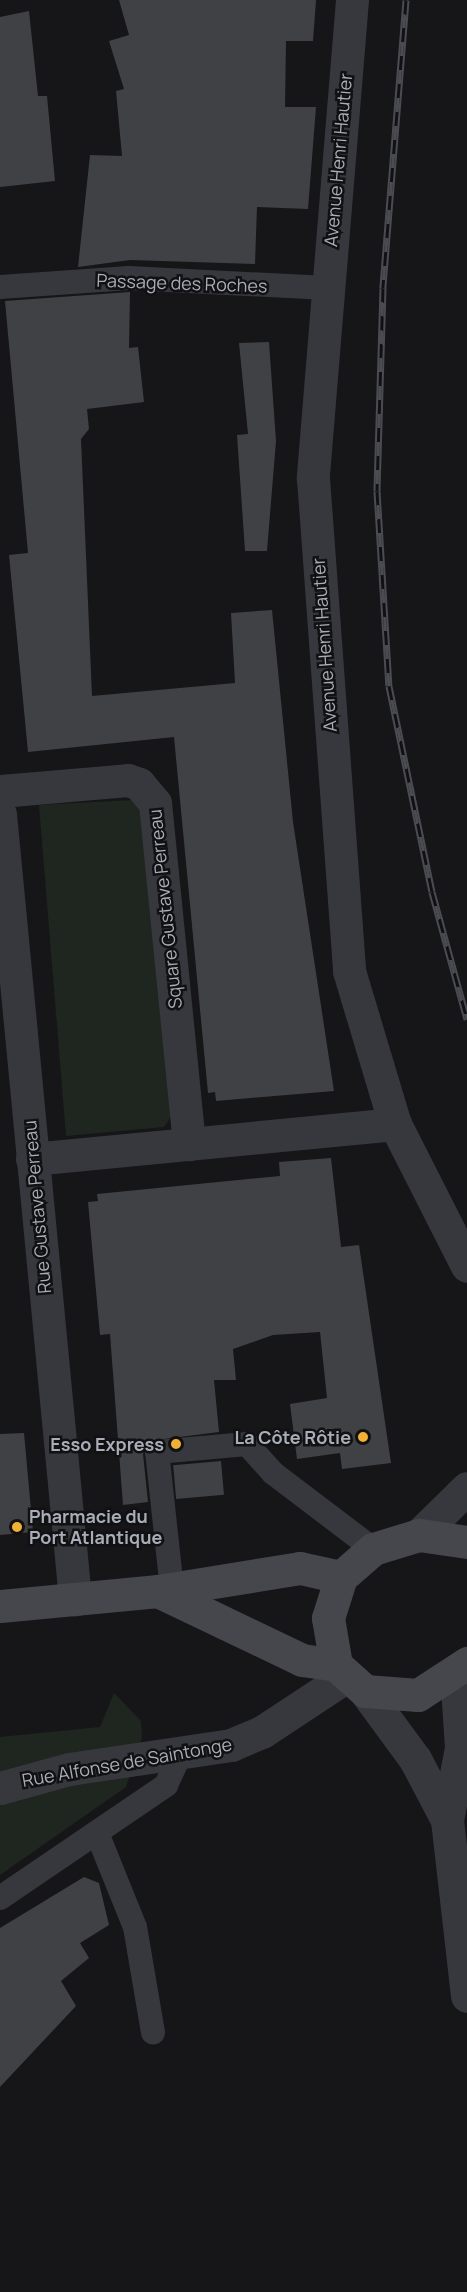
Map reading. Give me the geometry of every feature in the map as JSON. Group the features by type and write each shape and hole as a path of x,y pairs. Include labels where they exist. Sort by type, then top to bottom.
{"main road":[{"path":"348,1678 328,1618 340,1577 374,1549 419,1535 467,1542"},
{"path":"0,1606 165,1590 300,1568 340,1577"},
{"path":"165,1590 302,1660 348,1678 418,1695 461,1667"}],"street":[{"name":"Avenue Henri Hautier","path":"352,0 313,478 349,971 395,1124 467,1266"},
{"name":"Square Gustave Perreau","path":"0,791 128,780 139,784 155,803 189,1144"},
{"name":"Rue Gustave Perreau","path":"0,814 75,1599"},
{"path":"32,1159 395,1124"},
{"path":"419,1535 467,1488"},
{"path":"447,1820 462,1777 461,1667"},
{"path":"348,1678 415,1759 447,1820 467,1996"},
{"name":"Rue Alfonse de Saintonge","path":"0,1788 69,1770 180,1755 231,1745 262,1732 348,1678"}],"lane":[{"name":"Passage des Roches","path":"0,287 129,278 328,288"},
{"path":"165,1590 157,1452 247,1444 273,1473 374,1549"},
{"path":"0,1898 166,1785 180,1755"},
{"path":"97,1833 135,1927 153,2032"}],"shaded area":[{"path":"132,800 146,811 174,1113 164,1127 66,1136 39,805"},
{"path":"114,1693 141,1721 142,1737 126,1787 0,1875 0,1737 100,1727"}],"building":[{"path":"119,0 316,0 313,41 286,41 285,107 316,107 308,209 257,207 255,264 130,260 78,267 90,155 122,156 116,91 124,89 109,41 129,35"},
{"path":"29,11 38,96 47,96 55,181 0,187 0,17"},
{"path":"130,292 129,348 138,347 144,402 87,409 89,429 81,439 92,696 235,683 231,613 272,610 293,822 334,1091 216,1101 215,1092 208,1093 174,737 28,752 9,555 28,553 5,301"},
{"path":"269,342 276,441 267,551 245,551 237,435 248,434 239,343"},
{"path":"331,1158 341,1247 359,1245 391,1463 342,1469 340,1453 297,1459 290,1404 327,1398 320,1332 273,1335 233,1349 236,1380 214,1380 219,1432 148,1441 143,1454 148,1502 123,1505 110,1334 100,1335 88,1202 98,1201 97,1194 280,1176 279,1162"},
{"path":"24,1433 33,1532 0,1535 0,1434"},
{"path":"221,1461 224,1495 176,1499 173,1465"},
{"path":"84,1877 99,1883 109,1925 80,1943 89,1958 61,1981 76,2006 0,2087 0,1928"}],"railway":[{"path":"406,0 383,288 377,491 389,686 432,892 467,1019"}],"place":[{"name":"La Côte Rôtie","path":"363,1437"},
{"name":"Esso Express","path":"176,1444"},
{"name":"Pharmacie du Port Atlantique","path":"17,1527"}]}
